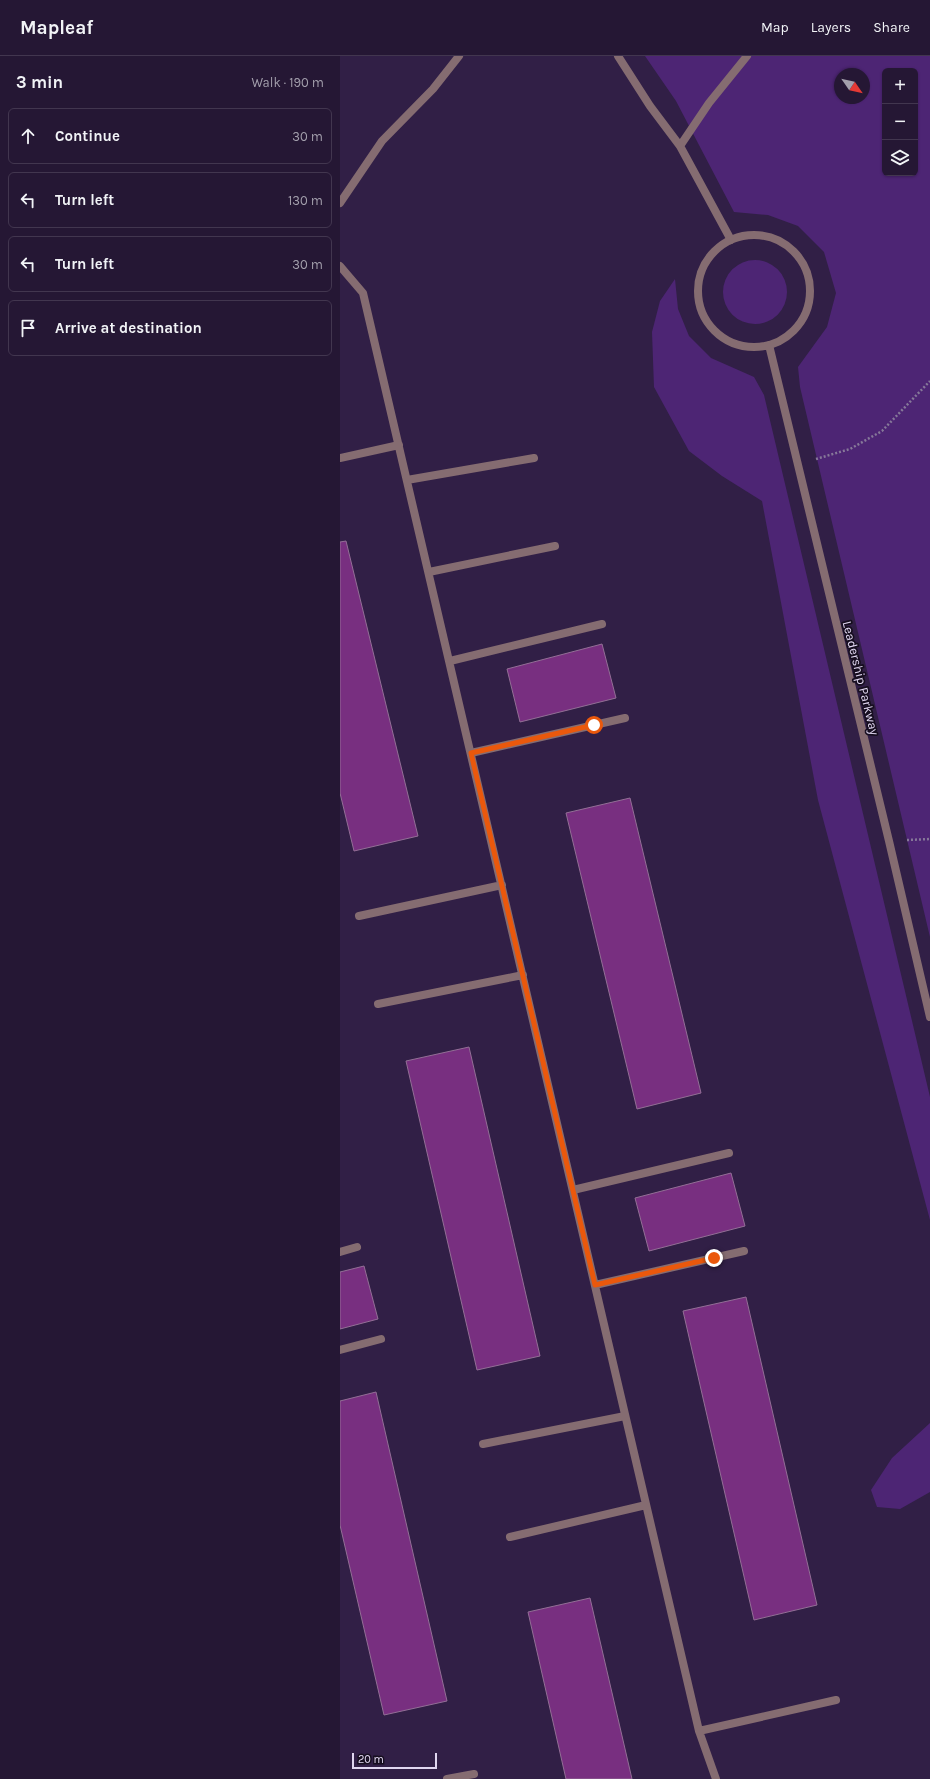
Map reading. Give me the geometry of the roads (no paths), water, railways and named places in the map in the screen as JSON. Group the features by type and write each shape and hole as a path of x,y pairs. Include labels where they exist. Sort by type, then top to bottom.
{"street":[{"path":"340,203 382,141 433,89 459,56"},
{"path":"618,56 650,106 680,146 732,240"},
{"path":"680,146 709,104 747,56"},
{"path":"748,235 765,235 780,241 794,251 804,264 810,280 810,297 806,313 797,328 784,339 768,345 750,347 732,343 716,333 705,318 699,301 699,282 705,265 716,250 732,240 748,235"},
{"path":"340,266 364,293 699,1731 716,1779"},
{"name":"Leadership Parkway","path":"768,345 796,465 889,841 930,1017"},
{"path":"340,458 399,445"},
{"path":"408,480 534,458"},
{"path":"429,572 555,546"},
{"path":"450,661 602,624"},
{"path":"471,753 625,718"},
{"path":"359,916 502,885"},
{"path":"378,1004 523,974"},
{"path":"573,1190 729,1153"},
{"path":"340,1252 357,1248"},
{"path":"595,1285 744,1251"},
{"path":"340,1350 381,1338"},
{"path":"483,1444 625,1416"},
{"path":"510,1537 646,1505"},
{"path":"699,1731 836,1700"},
{"path":"447,1779 474,1774"}]}
